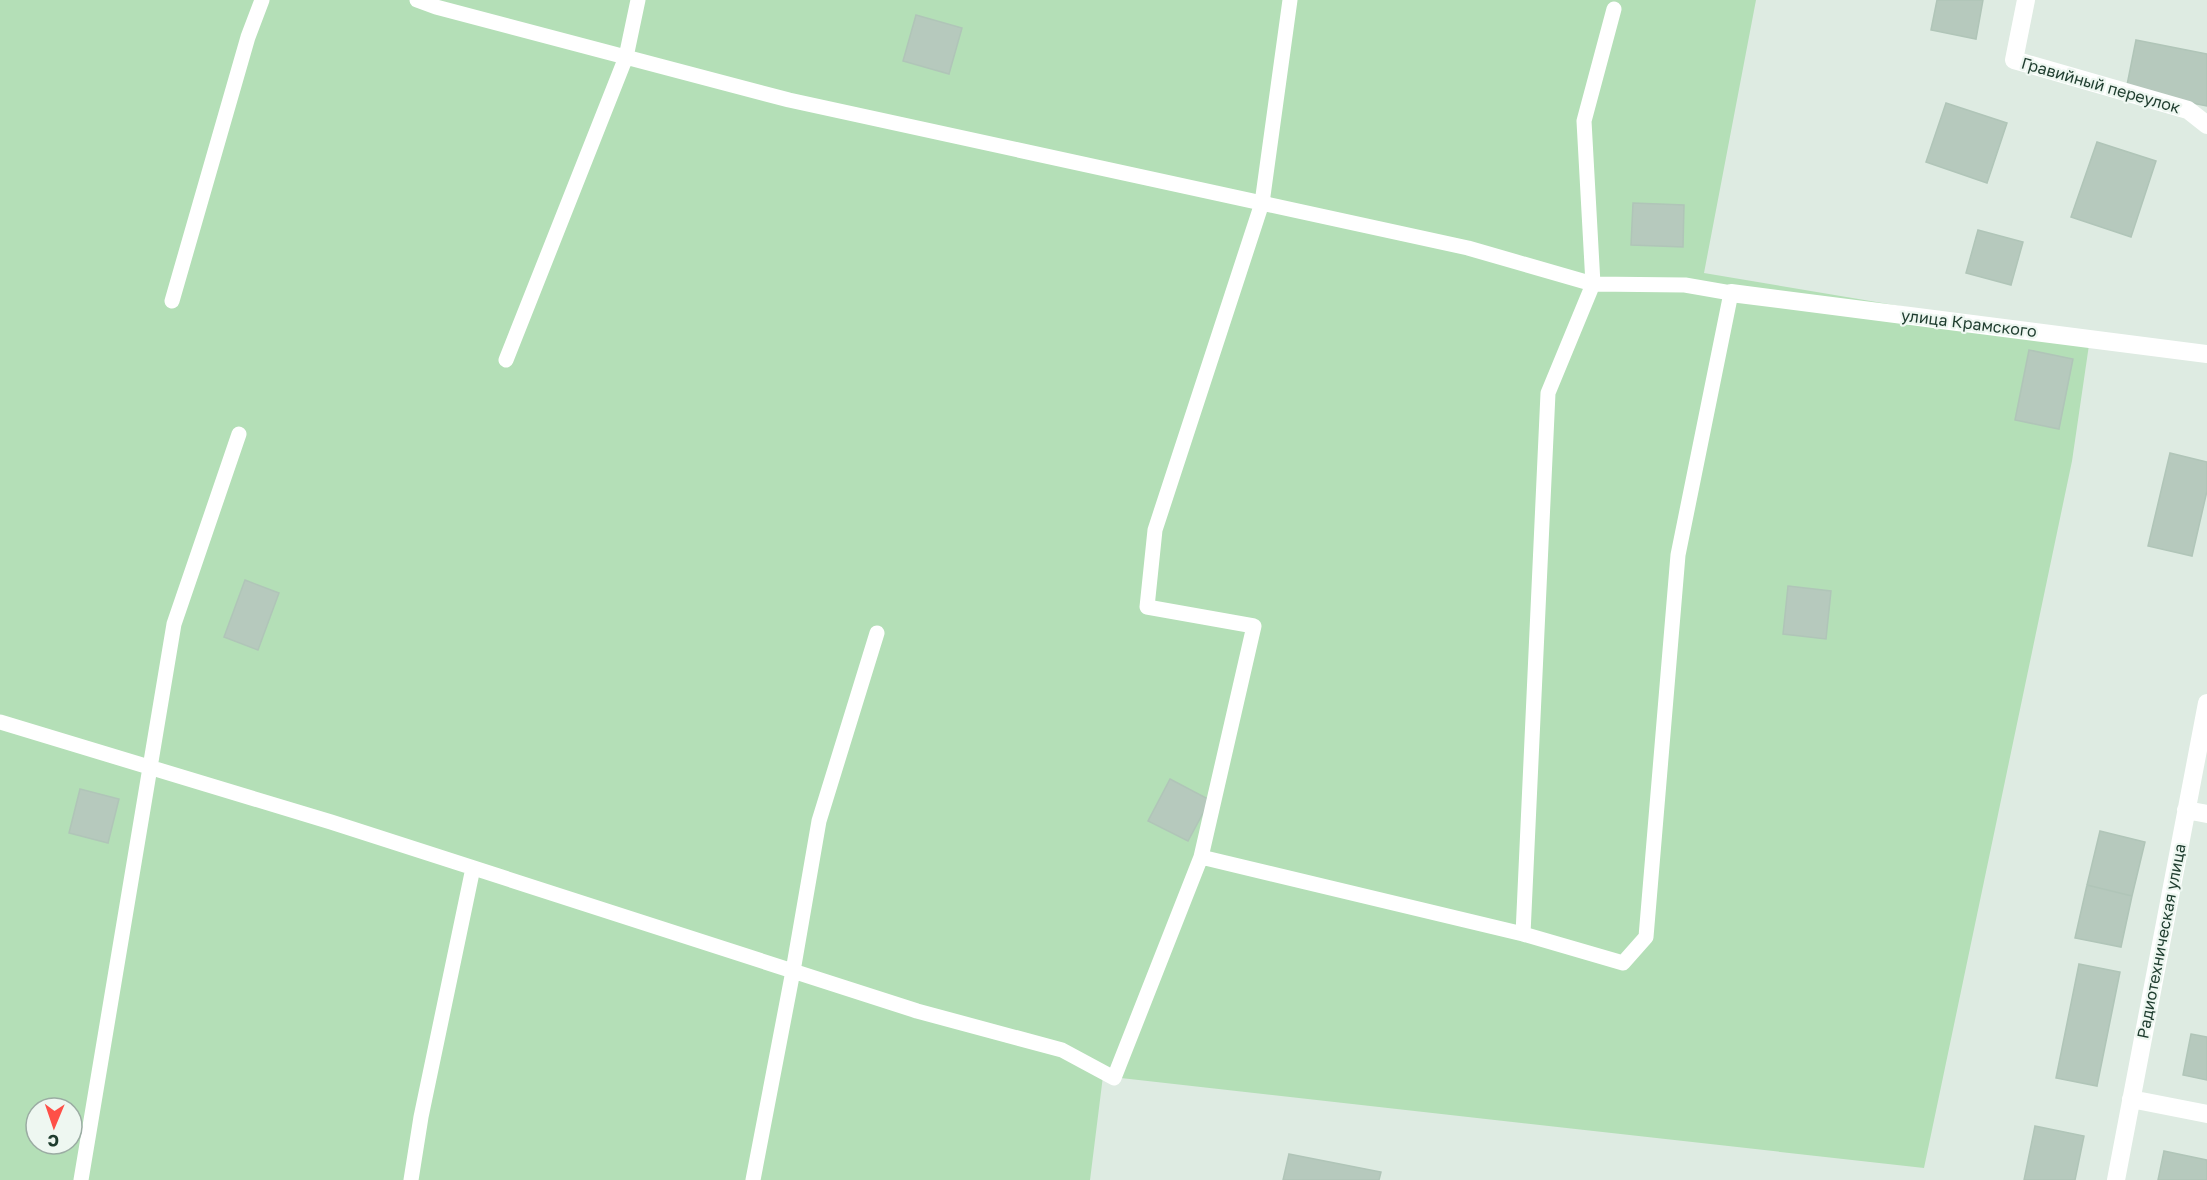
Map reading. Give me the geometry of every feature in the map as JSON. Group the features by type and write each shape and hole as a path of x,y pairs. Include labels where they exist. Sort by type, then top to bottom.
{"street":[{"name":"Гравийный переулок","path":"2026,0 2014,60 2188,110 2207,125"},
{"name":"улица Крамского","path":"1731,293 2207,354"},
{"name":"Радиотехническая улица","path":"2116,1180 2207,703"},
{"path":"2186,810 2207,814"},
{"path":"2131,1098 2207,1114"}],"lane":[{"path":"172,301 248,37 262,0"},
{"path":"417,0 436,7 789,100 1468,248 1593,284 1685,285 1731,293 1678,555 1646,937 1623,963 1523,934 1200,857"},
{"path":"506,360 626,57 638,0"},
{"path":"0,722 331,822 917,1011 1062,1050 1114,1078 1200,857 1254,626 1147,607 1155,530 1262,203 1290,0"},
{"path":"1523,934 1548,393 1593,284 1584,121 1614,9"},
{"path":"81,1180 148,766 174,624 239,434"},
{"path":"753,1180 819,820 877,633"},
{"path":"411,1180 421,1117 473,868"}],"green space":[{"path":"0,0 1756,0 1704,273 2090,338 2072,461 1924,1168 1103,1076 1090,1180 0,1180"}],"building":[{"path":"1937,0 1983,0 1976,39 1931,30"},
{"path":"916,15 962,28 949,74 903,61"},
{"path":"2136,40 2207,54 2207,106 2126,90"},
{"path":"1946,103 2007,123 1987,183 1926,162"},
{"path":"2097,142 2156,161 2131,237 2071,217"},
{"path":"1633,203 1684,205 1683,247 1631,245"},
{"path":"1978,230 2023,242 2011,285 1966,273"},
{"path":"2029,350 2073,359 2059,429 2015,420"},
{"path":"2170,453 2207,462 2207,491 2192,556 2148,546"},
{"path":"245,580 279,593 258,650 224,637"},
{"path":"1788,586 1831,591 1826,639 1783,634"},
{"path":"1170,779 1210,800 1188,841 1148,821"},
{"path":"80,789 119,799 108,843 69,833"},
{"path":"2100,831 2145,842 2132,896 2087,885"},
{"path":"2087,885 2132,896 2121,947 2075,938"},
{"path":"2079,964 2120,972 2097,1086 2056,1078"},
{"path":"2191,1034 2207,1037 2207,1080 2183,1075"},
{"path":"2035,1126 2084,1136 2075,1180 2024,1180"},
{"path":"2164,1151 2207,1160 2207,1180 2158,1180"},
{"path":"1289,1154 1381,1172 1379,1180 1283,1180"}]}
